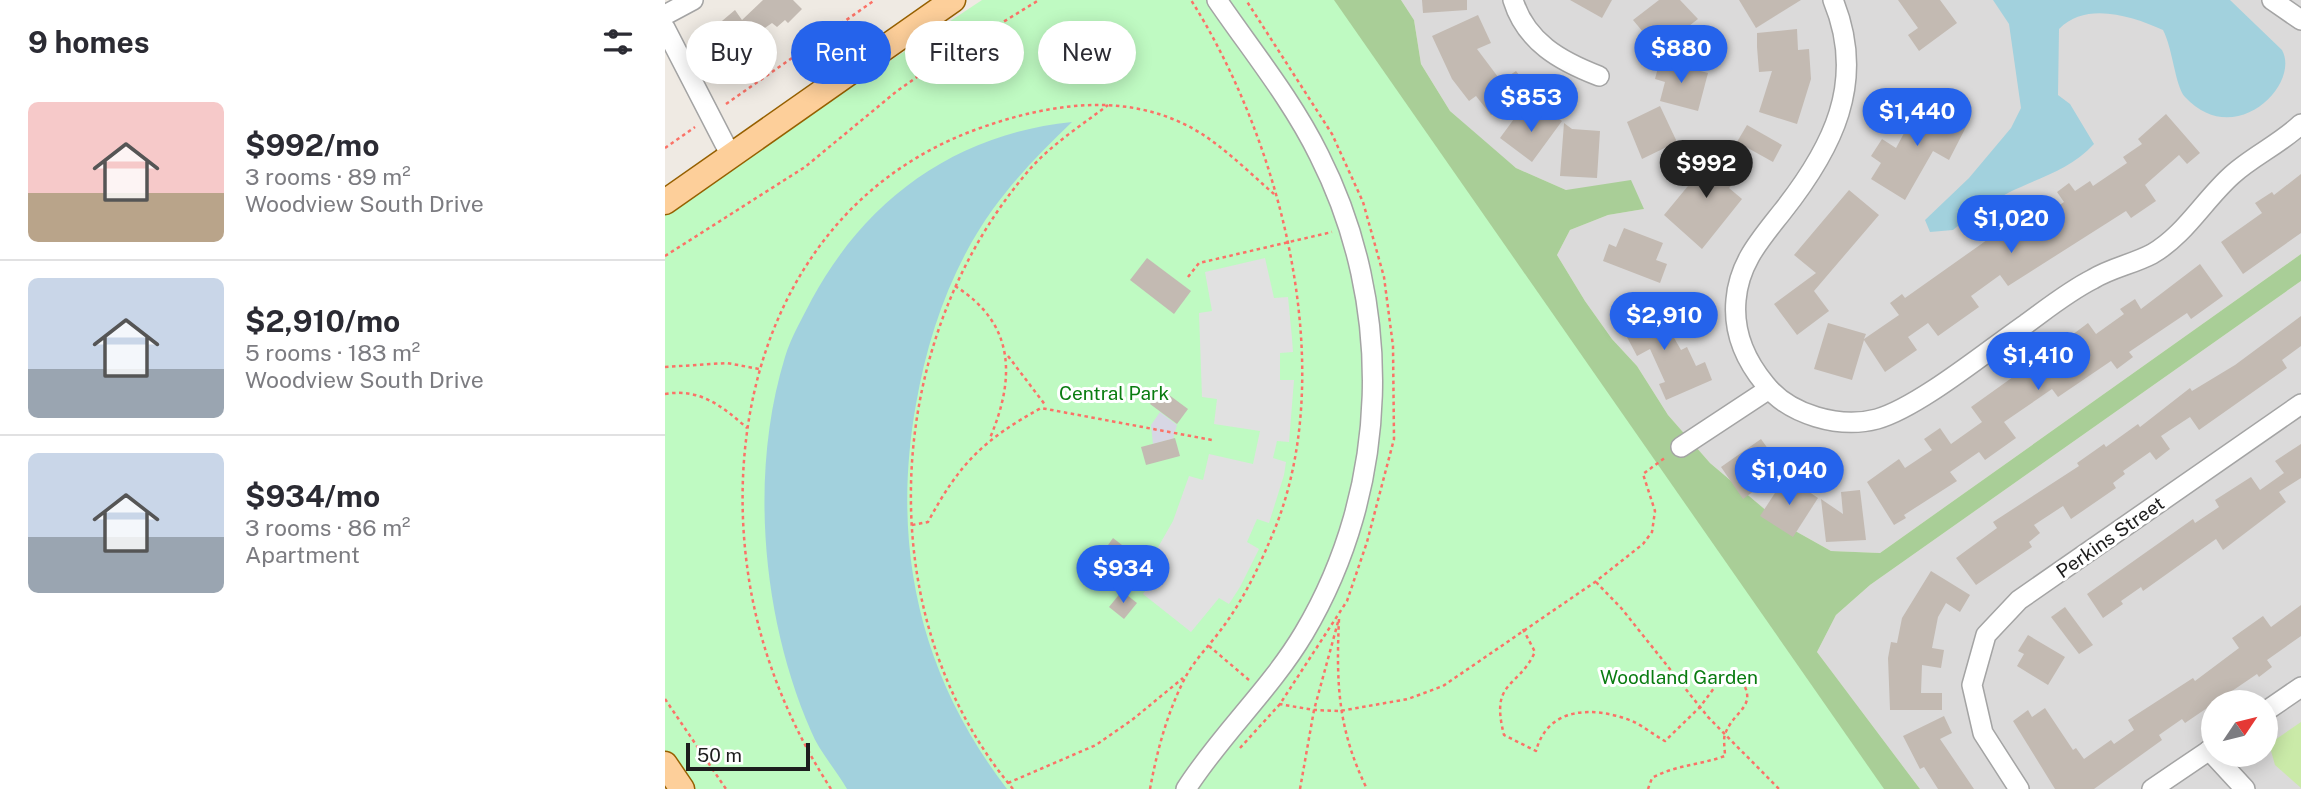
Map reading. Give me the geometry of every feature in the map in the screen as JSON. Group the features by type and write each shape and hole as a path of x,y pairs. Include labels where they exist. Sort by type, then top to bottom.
{"main road":[{"path":"665,202 953,0"},
{"path":"665,764 682,789"}],"street":[{"path":"665,15 693,0"},
{"path":"1186,789 1215,748 1263,693 1299,641 1325,592 1351,527 1365,468 1373,402 1371,336 1364,283 1349,228 1329,175 1305,129 1217,0"},
{"path":"1513,0 1526,28 1551,54 1599,76"},
{"path":"1833,0 1845,50 1843,93 1833,134 1814,169 1756,243 1742,272 1738,288 1738,330 1744,351 1769,389 1779,399 1815,417 1859,421 1889,415 1916,400 2081,285 2151,254 2168,242 2230,177 2301,124"},
{"path":"2272,0 2301,20"},
{"path":"665,28 731,156"},
{"path":"1681,447 1769,389"},
{"name":"Perkins Street","path":"2019,789 1983,733 1975,706 1972,685 1986,635 2019,600 2301,404"},
{"path":"2279,702 2301,687"},
{"path":"2152,789 2201,755"},
{"path":"2227,767 2245,789"}],"path":[{"path":"665,148 875,0"},
{"path":"665,256 805,167 897,91 941,60 1039,0"},
{"path":"1008,783 1096,745 1186,676 1239,604 1271,539 1293,464 1301,372 1295,282 1287,244 1274,194 1226,63 1191,0"},
{"path":"831,789 789,712 755,608 744,530 747,428 759,369 778,316 804,266 831,229 882,182 944,143 998,122 1042,109 1108,105 1151,111 1184,124 1220,147 1274,194"},
{"path":"1013,789 973,731 939,661 919,589 912,525 911,471 917,418 930,353 955,286 988,225 1032,167 1108,105"},
{"path":"1188,277 1199,263 1287,244 1369,221"},
{"path":"955,286 987,314 1008,356 1047,408"},
{"path":"990,438 1005,397 1008,356"},
{"path":"665,367 727,363 759,369"},
{"path":"665,394 677,392 704,396 747,428"},
{"path":"912,525 928,522 953,480 990,438 1047,408 1212,440"},
{"path":"1209,646 1263,693 1280,704 1340,711 1437,690 1595,582 1648,539 1655,511 1643,474 1681,447"},
{"path":"1595,582 1622,609 1700,708 1779,789"},
{"path":"1300,789 1314,710 1339,616 1340,711 1349,750 1367,789"},
{"path":"1523,629 1535,652 1521,674 1508,683 1500,702 1500,720 1503,735 1536,751 1541,734 1559,717 1606,713 1634,722 1665,741 1700,708 1723,676 1738,675 1747,693 1747,704 1725,734 1725,756 1699,765 1671,768 1652,778 1648,789"},
{"path":"1150,789 1163,733 1186,676"},
{"path":"665,699 726,789"}],"shaded area":[{"path":"1401,0 2301,0 2301,254 1880,553 1831,551 1781,523 1710,463 1668,415 1637,366 1612,339 1557,255 1570,230 1608,215 1644,209 1566,190 1516,168 1485,142 1450,111 1421,64 1414,20"},
{"path":"1265,258 1274,298 1288,297 1292,338 1293,352 1280,353 1280,380 1294,380 1289,442 1277,441 1273,458 1286,462 1284,475 1269,523 1257,519 1247,542 1259,549 1240,587 1229,604 1219,598 1191,632 1143,594 1164,564 1153,556 1173,521 1189,476 1203,480 1209,454 1253,464 1260,431 1214,424 1217,399 1202,397 1199,313 1212,311 1205,272"},
{"path":"2301,281 2301,789 1920,789 1817,652 1836,615 1870,585"},
{"path":"1160,412 1177,425 1173,439 1153,444 1151,425"}],"green space":[{"name":"Central Park","path":"982,0 1334,0 1884,789 686,789 665,759 665,210 855,84 891,84 891,60 905,51 905,84 1024,84 1024,21 950,21"},
{"name":"Woodland Garden","path":"1319,0 1401,0 1414,20 1421,64 1450,111 1516,168 1566,190 1631,180 1644,209 1608,215 1570,230 1557,255 1612,339 1637,366 1668,415 1710,463 1781,523 1831,551 1880,553 2301,254 2301,281 1870,585 1836,615 1817,652 1920,789 1436,789"},
{"path":"2301,722 2301,788 2277,767 2279,737"}],"water":[{"path":"1993,0 2230,0 2282,50 2285,64 2282,79 2273,94 2243,115 2224,117 2204,112 2182,92 2163,30 2124,16 2109,14 2082,15 2070,20 2059,29 2058,95 2070,104 2094,144 2075,161 2001,197 1953,230 1930,232 1925,220 1969,178 2011,128 2021,108 2009,24"},
{"path":"1072,122 1002,197 965,254 944,302 927,352 909,456 907,507 911,557 919,606 933,654 952,700 977,745 1007,789 847,789 818,746 794,688 781,642 772,594 764,497 774,402 785,357 812,299 834,263 860,230 888,202 919,177 953,157 990,141 1030,129"}],"building":[{"path":"763,0 793,0 802,9 788,23 785,20 777,27 777,21 722,21 735,10 742,20"},
{"path":"1422,0 1467,0 1467,10 1423,13"},
{"path":"1570,0 1612,0 1602,18"},
{"path":"1659,0 1680,0 1698,19 1658,50 1633,20"},
{"path":"1739,0 1801,0 1756,28"},
{"path":"1898,0 1940,0 1957,23 1919,51 1908,35 1918,28"},
{"path":"1478,15 1491,43 1477,49 1501,81 1516,71 1528,87 1491,115 1476,96 1469,101 1452,79 1432,36"},
{"path":"1797,29 1798,50 1809,49 1811,79 1797,124 1759,112 1772,71 1759,72 1757,33"},
{"path":"1660,60 1708,73 1698,111 1660,101 1665,82 1655,79"},
{"path":"1923,98 1967,125 1949,160 1933,151 1905,200 1871,179 1881,163 1871,156 1882,139 1896,148"},
{"path":"1660,106 1677,142 1642,159 1627,122"},
{"path":"1545,109 1562,121 1532,162 1500,138 1519,112 1534,124"},
{"path":"2166,114 2200,153 2187,164 2179,155 2145,185 2156,201 2131,218 2126,211 2008,286 2000,275 1971,296 1979,307 1938,336 1928,323 1908,337 1917,350 1885,372 1864,340 1852,380 1814,369 1828,323 1866,334 1864,339 1899,315 1890,303 1902,294 1905,298 2011,223 2018,233 2064,202 2057,192 2069,183 2075,191 2090,181 2093,186 2127,163 2123,157 2142,144 2138,139"},
{"path":"1564,123 1572,129 1600,131 1597,178 1560,176"},
{"path":"1747,125 1782,145 1773,162 1737,142"},
{"path":"1711,150 1716,150 1742,174 1729,188 1742,199 1702,249 1664,215 1707,163 1703,159"},
{"path":"2301,174 2301,233 2243,274 2221,242 2262,213 2255,203 2272,192 2274,195"},
{"path":"1849,190 1879,215 1814,291 1829,311 1797,335 1774,304 1816,273 1794,255"},
{"path":"1624,228 1663,243 1656,260 1667,264 1660,283 1603,261 1609,244 1616,247"},
{"path":"1147,258 1191,291 1174,314 1130,280"},
{"path":"2200,264 2223,296 2191,319 2187,313 2129,352 2133,357 2117,369 2111,361 2058,397 2052,389 2004,422 2016,438 1985,460 1979,452 1950,472 1957,481 1904,515 1906,518 1894,525 1867,482 1899,459 1905,468 1932,450 1924,439 1940,428 1951,444 1982,422 1971,407 2050,351 2057,361 2080,345 2072,335 2088,323 2096,334 2124,314 2120,309 2135,299 2141,309"},
{"path":"1654,303 1681,350 1687,347 1696,366 1705,362 1712,380 1666,400 1659,384 1665,382 1650,349 1637,356 1619,322"},
{"path":"2301,316 2301,346 2282,360 2287,368 2199,430 2190,417 2161,436 2170,449 2156,460 2150,452 2123,471 2125,474 2113,483 2116,488 2071,519 2063,506 2034,525 2040,533 2029,542 2032,547 1976,585 1956,558 1997,528 1993,522 2079,466 2077,463 2104,444 2106,447 2138,424 2140,427 2190,388 2192,391 2235,365"},
{"path":"1161,389 1188,409 1177,424 1150,404"},
{"path":"1175,438 1180,456 1146,465 1141,447"},
{"path":"1761,439 1771,453 1775,450 1787,467 1743,499 1721,467"},
{"path":"2301,444 2301,478 2279,492 2286,502 2223,550 2216,539 2143,591 2141,587 2103,618 2087,594 2193,519 2195,523 2219,507 2215,500 2251,477 2260,490 2284,473 2275,461"},
{"path":"1786,476 1818,498 1793,537 1760,516"},
{"path":"1860,490 1866,540 1826,542 1821,499 1843,514 1841,492"},
{"path":"1113,538 1131,552 1118,568 1101,555"},
{"path":"1931,571 1970,595 1960,612 1946,603 1938,617 1932,648 1944,650 1941,668 1922,665 1921,693 1942,693 1942,710 1890,710 1888,658 1891,642 1897,643 1902,618"},
{"path":"1122,591 1137,603 1124,619 1109,607"},
{"path":"2301,605 2301,636 2267,660 2272,667 2233,690 2201,690 2201,712 2185,723 2182,719 2159,735 2162,740 2094,789 2055,789 2013,721 2028,710 2032,717 2045,708 2073,750 2076,748 2084,759 2111,740 2114,744 2134,730 2128,720 2193,678 2195,681 2239,648 2232,638 2263,616 2271,627"},
{"path":"2065,607 2093,645 2079,654 2051,617"},
{"path":"2028,635 2065,657 2048,685 2017,666 2024,654 2018,651"},
{"path":"1944,716 1952,733 1940,739 1974,789 1938,789 1924,767 1920,769 1903,736"}]}
